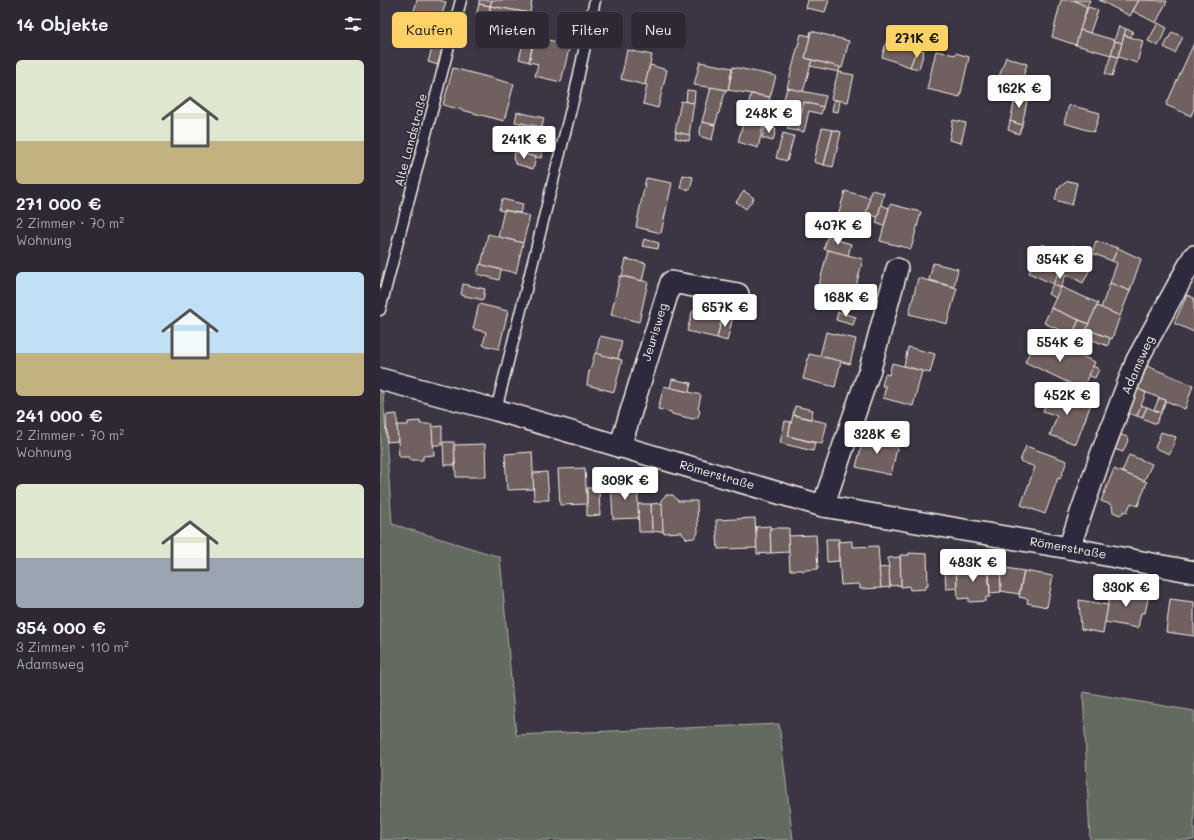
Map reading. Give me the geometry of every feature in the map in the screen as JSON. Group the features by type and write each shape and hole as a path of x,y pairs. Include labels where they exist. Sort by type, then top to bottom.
{"street":[{"name":"Adamsweg","path":"1069,548 1101,455 1137,360 1194,256"},
{"path":"823,506 870,369 898,269"},
{"name":"Jeurisweg","path":"620,447 671,282 738,294"},
{"name":"Römerstraße","path":"380,379 496,410 823,506 1069,548 1194,572"}],"lane":[{"name":"Alte Landstraße","path":"380,310 462,0"},
{"path":"496,410 574,97 595,0"}],"green space":[{"path":"380,392 383,393 392,524 500,557 516,735 779,724 793,840 380,840"},
{"path":"1083,692 1194,711 1194,840 1090,840"}],"building":[{"path":"417,0 438,0 446,2 443,12 414,12"},
{"path":"479,0 492,0 490,6 479,4"},
{"path":"492,0 532,0 530,12 490,6"},
{"path":"808,0 829,0 825,12 806,8"},
{"path":"1061,0 1074,0 1087,7 1076,45 1052,37"},
{"path":"1074,0 1090,0 1087,7"},
{"path":"1099,0 1139,0 1130,16"},
{"path":"1139,0 1167,1 1156,23 1133,11"},
{"path":"479,4 490,6 490,10 493,12 477,12"},
{"path":"490,6 524,12 493,12 490,10"},
{"path":"1088,7 1098,10 1090,33 1080,30"},
{"path":"1158,23 1167,28 1158,46 1148,41"},
{"path":"1119,26 1126,29 1122,43 1114,41"},
{"path":"1126,29 1133,31 1131,37 1124,35"},
{"path":"1080,30 1114,40 1111,55 1076,45"},
{"path":"811,31 849,41 842,68 805,58"},
{"path":"1172,32 1183,37 1175,53 1164,47"},
{"path":"801,34 810,36 805,58 812,60 803,92 787,88"},
{"path":"1124,35 1143,41 1137,63 1118,57"},
{"path":"887,39 917,49 910,67 882,57"},
{"path":"549,40 557,42 557,48 569,48 561,82 535,76 538,64 529,62 532,48 549,48"},
{"path":"1115,41 1122,43 1118,57 1111,55"},
{"path":"1194,43 1194,108 1191,116 1166,105"},
{"path":"432,48 442,48 438,65 428,62"},
{"path":"522,48 532,48 529,62 519,59"},
{"path":"917,49 924,51 919,69 910,67"},
{"path":"627,50 652,55 645,85 621,79"},
{"path":"936,51 955,55 956,53 969,57 960,97 927,89"},
{"path":"1111,55 1118,57 1112,76 1105,74"},
{"path":"1006,57 1027,64 1017,96 995,88"},
{"path":"812,60 840,67 839,72 810,66"},
{"path":"700,62 732,68 728,90 694,85"},
{"path":"650,65 667,70 658,108 643,104 647,85 645,84"},
{"path":"733,67 776,76 770,97 728,90"},
{"path":"453,68 514,84 504,121 443,105"},
{"path":"838,72 854,75 848,102 831,99"},
{"path":"711,87 726,90 715,125 702,122"},
{"path":"787,88 826,96 823,107 804,102 797,131 787,129 792,108 782,106"},
{"path":"687,90 695,91 694,103 686,102"},
{"path":"751,94 770,97 758,148 738,142"},
{"path":"1018,94 1028,97 1022,125 1010,121 1016,95 1018,96"},
{"path":"834,100 840,101 838,112 832,111"},
{"path":"681,101 694,103 689,135 675,132"},
{"path":"804,102 823,107 821,114 809,111 804,132 797,131"},
{"path":"1069,105 1100,113 1094,132 1064,123"},
{"path":"517,112 544,118 542,127 515,122"},
{"path":"953,120 966,123 961,143 949,140"},
{"path":"1010,121 1022,125 1019,134 1008,130"},
{"path":"702,122 715,125 712,140 699,136"},
{"path":"521,123 548,129 541,158 515,152"},
{"path":"765,127 776,129 773,141 762,138"},
{"path":"822,128 833,130 824,165 814,162"},
{"path":"833,130 841,132 833,167 824,165"},
{"path":"676,132 690,135 689,141 675,138"},
{"path":"783,133 794,136 787,161 776,158"},
{"path":"515,152 536,157 533,169 516,164 513,159"},
{"path":"683,175 693,177 690,190 680,188"},
{"path":"646,178 672,183 661,233 636,227"},
{"path":"1068,181 1077,183 1072,205 1055,200 1058,188"},
{"path":"871,190 884,193 878,217 866,214"},
{"path":"744,191 754,198 746,209 736,202"},
{"path":"845,191 870,198 861,234 835,227"},
{"path":"502,199 523,204 520,213 499,210"},
{"path":"890,204 921,212 911,249 880,241"},
{"path":"881,205 889,208 884,226 876,223"},
{"path":"504,210 530,216 523,243 498,237"},
{"path":"488,234 523,243 516,273 481,265"},
{"path":"827,237 851,244 848,256 824,249"},
{"path":"644,239 659,243 658,249 642,246"},
{"path":"1096,241 1118,248 1112,261 1092,253"},
{"path":"1042,244 1067,255 1053,284 1029,273"},
{"path":"1072,245 1093,253 1091,267 1083,283 1060,271"},
{"path":"1118,248 1141,259 1130,291 1110,283 1117,263 1112,261"},
{"path":"828,250 863,259 854,294 819,285"},
{"path":"626,259 646,263 642,281 622,276"},
{"path":"933,263 958,269 954,287 929,280"},
{"path":"480,264 501,270 499,280 477,274"},
{"path":"1060,271 1066,274 1061,288 1053,284"},
{"path":"620,276 648,282 639,322 611,315"},
{"path":"918,278 957,288 947,324 909,314"},
{"path":"1110,283 1130,291 1120,316 1101,308"},
{"path":"463,284 485,289 483,300 461,295"},
{"path":"1053,284 1061,288 1056,298 1048,294"},
{"path":"1061,287 1098,303 1089,324 1051,308"},
{"path":"1187,295 1194,298 1194,332 1174,323"},
{"path":"479,304 508,311 499,349 483,345 486,332 473,329"},
{"path":"1097,306 1120,316 1112,339 1086,329"},
{"path":"697,308 723,314 717,338 687,331 692,312"},
{"path":"1051,308 1079,320 1072,335 1044,323"},
{"path":"838,312 856,317 853,325 836,320"},
{"path":"723,314 733,317 727,341 717,338"},
{"path":"1079,320 1089,324 1082,339 1072,335"},
{"path":"1086,329 1110,338 1108,346 1083,336"},
{"path":"826,332 856,339 850,364 820,356"},
{"path":"600,336 622,341 618,359 596,354"},
{"path":"1037,337 1095,362 1082,389 1025,362"},
{"path":"908,347 935,354 930,373 904,366"},
{"path":"595,353 622,360 614,392 587,385 589,371"},
{"path":"809,354 841,361 835,387 803,379"},
{"path":"892,363 922,371 913,406 883,398 886,386 882,386 885,374 889,375"},
{"path":"1093,366 1099,369 1095,378 1088,375"},
{"path":"1147,366 1193,385 1185,409 1138,389"},
{"path":"672,379 691,383 689,392 670,388"},
{"path":"664,386 701,395 698,417 693,419 658,409"},
{"path":"1135,387 1146,393 1137,416 1125,412"},
{"path":"1051,390 1091,404 1076,444 1050,435 1057,416 1043,411"},
{"path":"1159,398 1166,400 1161,413 1154,410"},
{"path":"1141,405 1147,407 1142,418 1137,416"},
{"path":"795,406 813,410 811,419 793,415"},
{"path":"1147,407 1161,413 1156,424 1142,418"},
{"path":"397,414 398,441 387,442 386,415"},
{"path":"793,415 827,423 822,444 788,436"},
{"path":"420,421 420,424 432,424 434,455 423,456 423,460 409,460 409,457 399,457 397,425 408,425 408,422"},
{"path":"785,421 791,422 788,436 815,443 813,451 780,443"},
{"path":"888,422 910,427 906,446 883,440"},
{"path":"442,426 442,445 433,445 432,427"},
{"path":"1161,432 1176,437 1170,454 1155,448"},
{"path":"1120,434 1129,438 1123,452 1114,449"},
{"path":"864,435 898,444 891,475 856,467"},
{"path":"443,442 454,442 455,465 444,465"},
{"path":"485,444 486,477 456,477 454,445"},
{"path":"1026,446 1067,461 1060,479 1058,478 1045,514 1021,505 1035,467 1020,461"},
{"path":"532,452 534,489 507,490 505,454"},
{"path":"1129,455 1152,464 1144,481 1122,472"},
{"path":"585,468 587,504 560,505 558,469"},
{"path":"1114,469 1147,482 1138,506 1131,503 1127,512 1125,511 1120,515 1113,512 1112,505 1101,501"},
{"path":"547,472 549,500 534,500 533,473"},
{"path":"637,483 639,518 613,519 611,484"},
{"path":"587,488 599,488 600,515 587,516"},
{"path":"666,495 673,495 678,501 697,501 698,533 694,538 687,539 682,532 663,533 661,500"},
{"path":"662,503 663,531 652,532 651,504"},
{"path":"638,504 651,504 652,532 639,532"},
{"path":"755,518 757,548 718,549 716,520"},
{"path":"770,526 771,553 757,554 756,527"},
{"path":"770,528 789,528 789,552 771,553"},
{"path":"816,535 818,569 805,571 790,570 788,536"},
{"path":"826,539 839,539 839,561 827,562"},
{"path":"852,541 852,547 878,546 881,588 860,589 860,585 858,584 841,585 838,542"},
{"path":"909,553 927,554 928,585 926,585 926,589 910,590 909,586 901,587 900,555 909,555"},
{"path":"900,557 901,585 890,586 888,558"},
{"path":"977,565 977,567 988,566 990,597 986,597 986,601 969,602 969,598 958,599 956,568"},
{"path":"889,567 890,587 881,588 879,568"},
{"path":"1000,567 1024,571 1019,594 1001,591"},
{"path":"1000,567 1001,592 990,593 989,568"},
{"path":"956,570 957,588 946,589 945,571"},
{"path":"1024,571 1053,576 1047,607 1027,603 1028,599 1019,597"},
{"path":"1116,588 1149,594 1145,613 1141,613 1138,628 1105,622 1110,591 1115,593"},
{"path":"1170,599 1194,602 1194,636 1166,632"},
{"path":"1079,600 1108,605 1103,633 1081,629"}]}
